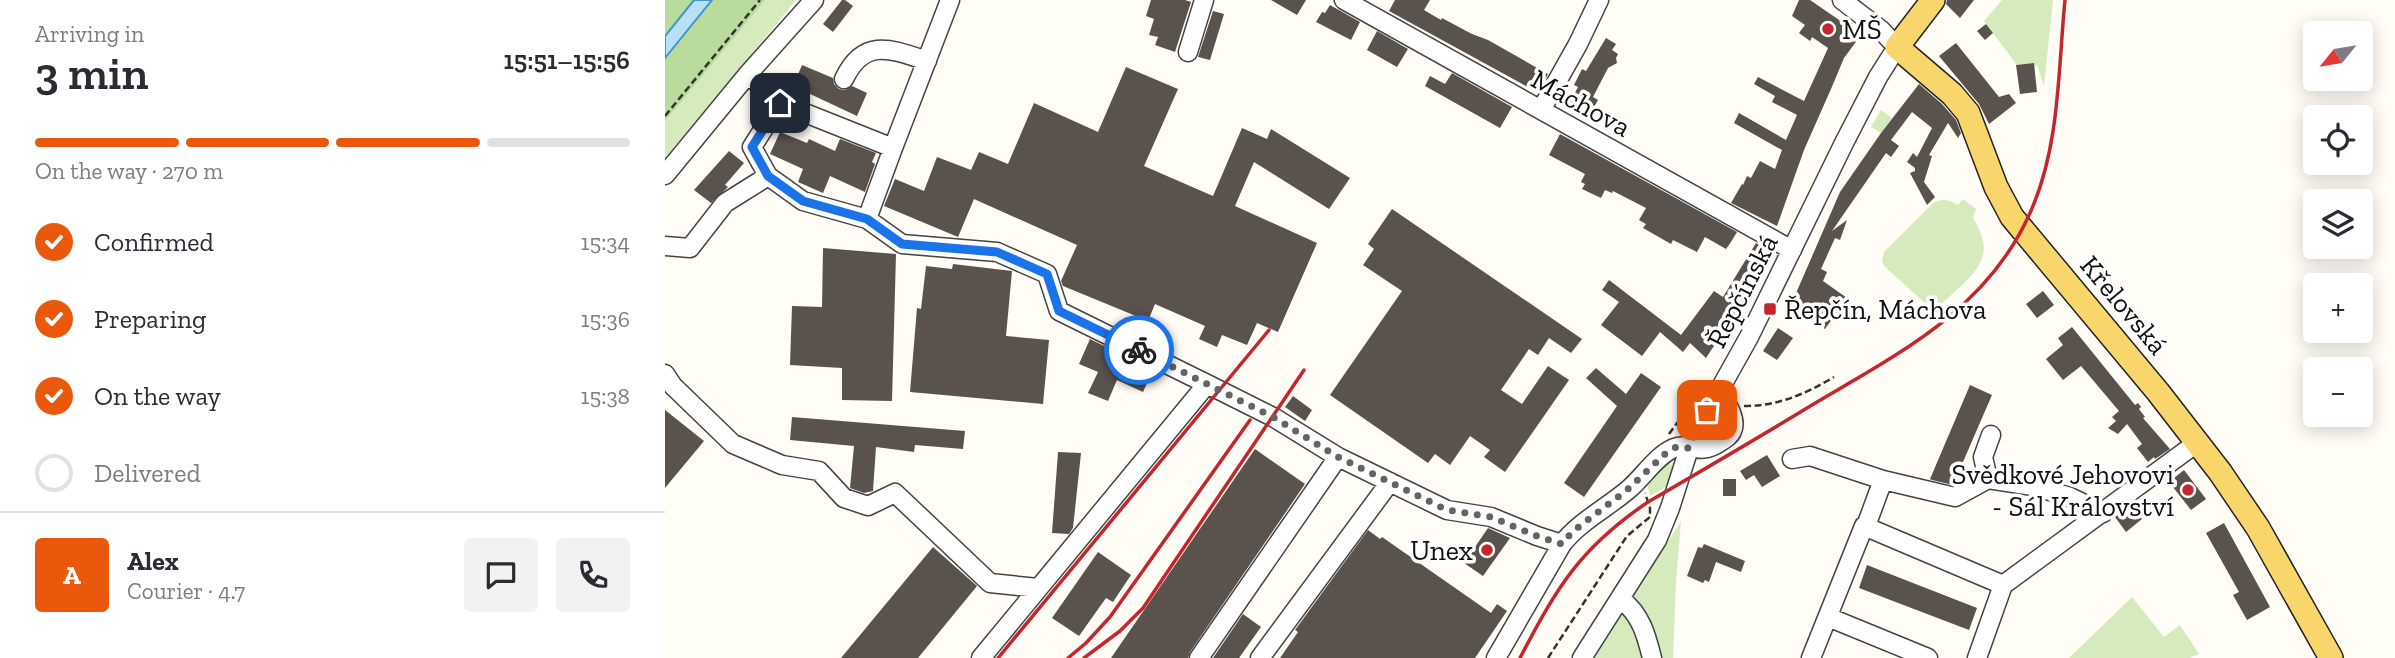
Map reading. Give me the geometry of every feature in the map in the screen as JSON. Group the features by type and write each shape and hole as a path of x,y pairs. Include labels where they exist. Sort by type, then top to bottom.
{"main road":[{"path":"1896,47 1933,0"},
{"name":"Křelovská","path":"1896,47 1962,105 1976,130 2000,194 2016,223 2197,442 2253,521 2331,658"}],"street":[{"path":"665,175 748,74 814,0"},
{"path":"867,219 950,0"},
{"path":"1188,52 1204,0"},
{"name":"Máchova","path":"1344,0 1787,247"},
{"path":"1541,110 1599,0"},
{"path":"1842,0 1881,30 1896,47"},
{"name":"Řepčínská","path":"1583,658 1649,555 1664,524 1688,448 1723,398 1787,247 1896,47"},
{"path":"844,79 853,64 871,50 890,49 927,61"},
{"path":"748,74 780,103 893,148"},
{"path":"780,103 752,147 768,176 803,201 867,219 902,244 997,252 1047,274 1059,311 1273,417 1338,457 1447,510 1491,517 1562,544"},
{"path":"665,246 690,248 725,204 768,176"},
{"path":"665,374 673,386 733,444 782,465 819,471 844,498 867,506 895,493 990,583 1038,588"},
{"path":"981,658 1207,384"},
{"path":"1496,658 1562,544 1572,532 1627,490 1666,453 1676,447 1709,449 1731,433 1733,422 1723,398"},
{"path":"1988,479 1983,457 1991,435"},
{"path":"1977,658 2003,585 2197,442"},
{"path":"1792,459 1810,456 1883,480 1955,497 1988,479 2033,486 2070,497 2103,513"},
{"path":"1199,658 1338,457"},
{"path":"1811,658 1883,480"},
{"path":"1260,658 1389,482"},
{"path":"1866,526 2003,585"},
{"path":"1621,599 1642,623 1652,658"},
{"path":"1828,617 1928,658"}],"path":[{"path":"665,116 760,0"},
{"path":"1723,398 1770,405 1811,391 1835,377"},
{"path":"1548,658 1627,536 1650,517 1643,486"}],"green space":[{"path":"665,0 694,0 665,36"},
{"path":"712,0 765,0 665,121 665,58"},
{"path":"763,0 796,0 665,160 665,120"},
{"path":"2002,0 2053,0 2044,86 2037,65 2017,65 1984,21"},
{"path":"1881,110 1892,118 1881,133 1871,127"},
{"path":"1963,199 1976,209 1973,218 1984,246 1981,262 1943,303 1936,307 1926,304 1884,266 1884,252 1933,203 1946,200 1958,205"},
{"path":"1714,422 1723,425 1724,432 1703,443 1704,436"},
{"path":"1669,462 1673,467 1667,486 1650,496 1647,484"},
{"path":"1681,521 1673,658 1593,658"},
{"path":"2132,597 2164,637 2180,625 2199,654 2189,658 2069,658"}],"water":[{"path":"694,0 712,0 665,58 665,36"}],"building":[{"path":"842,0 853,6 833,32 823,24"},
{"path":"1151,0 1191,2 1175,52 1155,45 1158,37 1149,35 1154,19 1146,16"},
{"path":"1271,0 1306,0 1297,15"},
{"path":"1395,0 1430,0 1424,10 1488,40 1548,74 1541,87 1538,86 1535,91 1389,11"},
{"path":"1799,0 1810,0 1861,35 1844,58 1804,150 1777,226 1731,203 1747,176 1751,178 1760,161 1775,169 1782,150 1734,123 1739,113 1786,140 1797,115 1772,102 1775,96 1754,84 1758,77 1804,101 1828,48 1812,37 1810,41 1799,33 1805,25 1792,16"},
{"path":"1947,0 1974,0 1960,18 1946,4"},
{"path":"1330,5 1360,22 1351,40 1316,22"},
{"path":"1213,11 1224,14 1210,60 1198,57"},
{"path":"1986,24 1993,33 1985,40 1977,31"},
{"path":"1377,31 1408,49 1397,67 1367,50"},
{"path":"1606,38 1616,44 1612,50 1618,54 1617,63 1608,68 1593,97 1598,100 1587,120 1566,109 1578,87 1574,85 1582,69 1586,71"},
{"path":"1956,43 1999,97 2009,94 2016,103 1989,124 1979,104 1939,56"},
{"path":"2034,63 2037,92 2020,94 2016,65"},
{"path":"802,65 833,78 839,89 845,90 852,86 867,93 857,116 793,86"},
{"path":"1126,67 1178,89 1144,166 1213,196 1242,128 1267,139 1271,129 1350,178 1329,209 1254,162 1235,206 1317,243 1278,332 1257,323 1247,345 1222,335 1217,347 1199,339 1205,326 1155,304 1148,321 1063,286 1061,281 1077,245 974,199 958,237 884,206 895,179 924,191 937,157 971,170 979,152 1008,164 1034,103 1098,132"},
{"path":"1452,73 1512,107 1500,128 1425,86 1430,76 1445,84"},
{"path":"1919,84 1956,120 1961,133 1958,138 1948,123 1929,155 1932,156 1924,182 1935,197 1927,205 1910,173 1915,171 1915,168 1907,162 1913,153 1917,157 1932,128 1912,112 1891,140 1899,146 1891,157 1886,153 1832,231 1847,220 1840,240 1835,238 1821,269 1827,272 1823,281 1847,298 1825,329 1815,323 1817,320 1790,307 1840,192"},
{"path":"780,132 807,143 809,139 835,151 840,139 876,153 865,192 830,176 823,193 798,182 803,169 770,154"},
{"path":"1560,134 1737,232 1726,249 1705,237 1697,252 1673,240 1671,244 1643,228 1646,224 1639,220 1646,208 1613,191 1612,193 1605,190 1601,198 1582,189 1585,184 1581,182 1585,174 1549,155"},
{"path":"729,151 744,163 725,185 728,187 711,203 694,190"},
{"path":"1392,209 1582,339 1571,353 1549,338 1538,355 1529,349 1501,390 1522,404 1548,366 1569,380 1505,472 1484,457 1490,450 1470,436 1450,465 1435,454 1428,463 1330,395 1402,291 1363,265 1374,249 1368,244"},
{"path":"1756,243 1772,253 1764,270 1706,358 1690,343 1683,352 1660,332 1642,356 1601,325 1619,302 1602,290 1609,280 1681,335 1714,291 1723,297"},
{"path":"823,248 896,254 892,401 842,400 842,368 790,365 792,306 822,307"},
{"path":"953,264 1012,271 1006,336 1049,340 1043,404 910,392 917,308 921,309 926,266 952,269"},
{"path":"2043,291 2054,305 2037,318 2026,304"},
{"path":"2072,327 2135,405 2138,403 2145,417 2143,418 2170,449 2148,462 2137,448 2142,444 2127,424 2118,434 2108,428 2116,421 2112,417 2119,411 2081,366 2063,380 2046,359 2063,345 2058,338"},
{"path":"1778,328 1793,338 1777,360 1763,351"},
{"path":"1090,339 1153,370 1143,392 1117,380 1108,401 1088,393 1098,372 1079,364"},
{"path":"1596,368 1626,394 1641,373 1661,387 1584,497 1564,483 1617,406 1586,378"},
{"path":"1970,385 1992,395 1953,485 1932,480 1930,479"},
{"path":"1293,396 1312,410 1305,421 1285,407"},
{"path":"665,410 704,441 665,488"},
{"path":"792,417 965,431 963,449 915,445 914,452 876,447 873,491 864,493 850,488 854,446 790,440"},
{"path":"1255,449 1305,484 1188,658 1111,658"},
{"path":"1058,452 1081,453 1073,528 1069,534 1052,533"},
{"path":"1767,455 1780,476 1762,487 1754,475 1746,480 1740,471"},
{"name":"Svědkové Jehovovi - Sál Království","path":"2184,470 2206,499 2191,510 2169,482"},
{"path":"1723,479 1736,479 1736,496 1723,496"},
{"path":"2132,505 2142,519 2126,532 2115,517"},
{"path":"2224,523 2270,607 2247,620 2233,595 2239,592 2206,533"},
{"name":"Unex","path":"1488,528 1510,538 1483,576 1464,563"},
{"path":"1368,530 1491,613 1497,604 1507,611 1475,658 1280,658 1298,632 1295,630"},
{"path":"1704,544 1745,561 1741,572 1716,562 1709,582 1705,580 1703,583 1687,576 1698,547 1702,548"},
{"path":"933,547 977,586 918,658 841,658"},
{"path":"1098,552 1131,575 1113,602 1106,598 1079,636 1052,618"},
{"path":"1867,565 1977,608 1969,630 1859,588"},
{"path":"1243,614 1261,627 1239,658 1213,658"}],"railway":[{"path":"1520,658 1546,610 1572,571 1587,553 1624,519 1907,347 1965,303 1990,277 2012,247 2040,188 2056,108 2065,0"},
{"path":"998,658 1269,330"},
{"path":"1084,658 1120,631 1143,608 1304,370"},
{"path":"1068,658 1110,617 1250,420"}],"way so far":[{"path":"1139,350 1273,417 1338,457 1447,510 1491,517 1562,544 1572,532 1627,490 1666,453 1676,447 1688,448 1707,410"}],"place":[{"name":"MŠ","path":"1828,29"},
{"name":"Řepčín, Máchova","path":"1770,309"},
{"name":"Svědkové Jehovovi - Sál Království","path":"2188,490"},
{"name":"Unex","path":"1487,550"}],"route":[{"path":"780,103 752,147 768,176 803,201 867,219 902,244 997,252 1047,274 1059,311 1139,350"}]}
